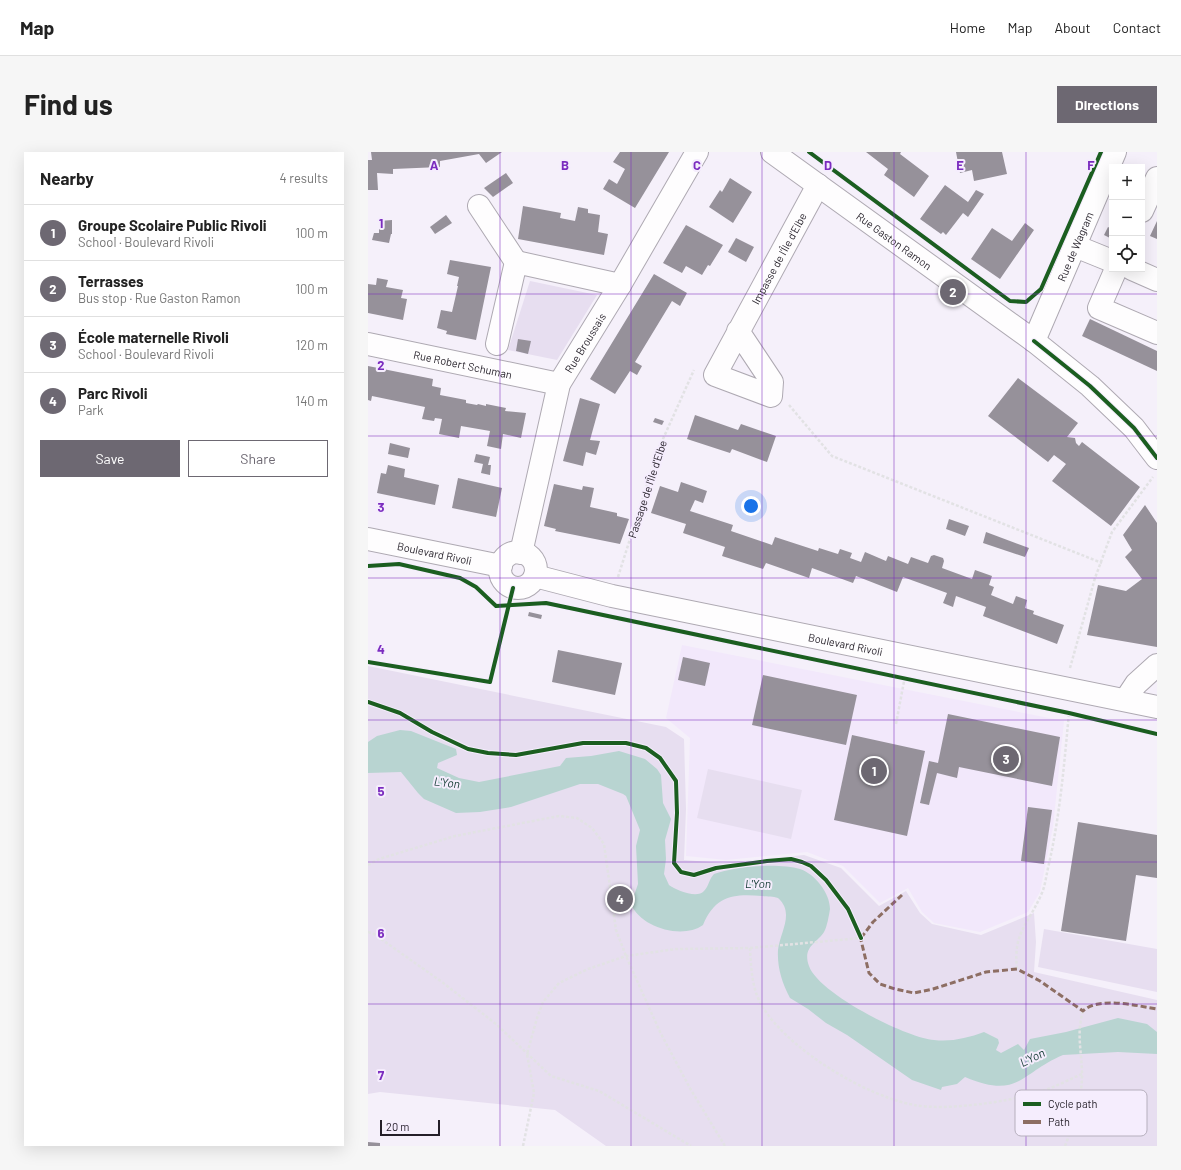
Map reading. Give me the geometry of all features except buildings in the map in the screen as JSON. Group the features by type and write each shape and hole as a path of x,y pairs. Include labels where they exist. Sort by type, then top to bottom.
{"street":[{"name":"Rue Broussais","path":"521,553 559,384 620,285 697,152"},
{"name":"Rue Gaston Ramon","path":"772,152 1034,341 1101,397 1134,428 1157,458"},
{"name":"Rue de Wagram","path":"1034,341 1115,152"},
{"path":"1145,204 1157,178"},
{"name":"Impasse de l'Île d'Elbe","path":"771,396 715,375 818,185"},
{"path":"479,206 516,262 620,285"},
{"path":"1075,246 1109,260"},
{"path":"497,344 516,262"},
{"path":"1115,272 1099,308 1157,333"},
{"path":"1139,272 1157,280"},
{"path":"738,331 772,382 771,396"},
{"name":"Rue Robert Schuman","path":"368,344 559,384"},
{"name":"Boulevard Rivoli","path":"368,539 501,566"},
{"path":"521,553 532,559 535,564 535,576 529,585 513,588 504,582 501,577 501,566 506,557 511,554 521,553"},
{"name":"Boulevard Rivoli","path":"535,576 612,596 1157,706"},
{"path":"1126,699 1136,684 1157,665"}],"path":[{"path":"771,396 789,405 832,456 1102,563"},
{"path":"1064,688 1095,578 1102,563 1112,532 1157,472"},
{"path":"896,724 909,656"},
{"path":"897,677 912,680"},
{"path":"1062,712 1077,715"},
{"path":"1017,969 1016,953 1018,938 1042,894 1058,821 1069,713"},
{"path":"368,865 379,859 455,836 559,816 577,818 592,828 604,844 616,930 626,956 660,1032 691,1090 725,1146"},
{"path":"368,932 374,934 442,982 496,1024 551,1076 599,1090 691,1146"},
{"path":"523,1146 534,1092 527,1054 543,1002 559,983 588,969 626,956 676,949 750,948 861,938"},
{"path":"750,948 752,976 763,1009 795,1044 834,1072 876,1094 915,1106 956,1106 1015,1097"},
{"path":"1081,1090 1082,1065 1079,1025 1083,1011"},
{"path":"1045,1090 1082,1074"},
{"path":"1065,1146 1068,1136"}],"shaded area":[{"path":"530,281 597,295 557,360 508,350"},
{"path":"682,645 1064,721 1053,827 1040,892 1028,912 980,932 934,923 922,912 908,888 880,903 843,866 807,852 726,860 686,856 690,738 666,718"},
{"path":"368,666 666,727 684,739 686,809 684,860 723,863 804,855 841,868 879,906 906,891 920,913 932,924 981,935 1034,913 1036,942 1034,972 1157,1000 1157,1146 606,1146 555,1110 380,1092 368,1094"},
{"path":"708,769 802,790 791,839 697,818"},
{"path":"1044,929 1157,949 1157,992 1038,967"}],"water":[{"name":"L'Yon","path":"400,730 411,731 456,749 457,755 438,763 437,768 459,778 479,782 560,766 566,758 591,756 619,751 645,759 657,769 661,775 663,803 671,819 665,840 666,859 664,874 669,885 681,891 697,894 704,891 714,874 723,871 745,867 781,866 806,871 821,885 827,897 830,909 824,932 811,946 807,954 809,966 816,977 828,989 845,1001 885,1023 921,1037 934,1040 959,1039 984,1032 998,1039 999,1043 996,1050 1001,1053 1018,1044 1024,1050 1030,1039 1066,1032 1118,1018 1147,1024 1157,1032 1157,1054 1118,1052 1063,1055 1018,1081 1008,1085 997,1086 965,1077 957,1084 942,1087 941,1090 912,1080 790,998 782,981 778,963 779,943 786,916 783,904 778,898 742,895 726,898 720,902 708,915 703,925 694,929 673,931 652,925 636,912 631,904 638,884 636,846 640,830 626,796 598,784 580,784 511,807 480,812 456,813 424,799 401,772 368,773 368,742 377,736"}],"marked path":[{"path":"861,938 873,922 902,895"},
{"path":"860,936 869,973 880,984 895,989 914,993 933,989 986,972 1017,969 1040,981 1083,1011 1090,1006 1108,1003 1129,1004 1157,1009"}],"cycle path":[{"path":"809,152 1010,301 1026,302 1041,289 1101,152"},
{"path":"1034,341 1090,386 1134,428 1157,458"},
{"path":"368,566 399,564 460,578 476,587 496,606 546,603 1069,713 1157,734"},
{"path":"368,662 490,682 513,588"},
{"path":"368,702 400,713 432,732 468,749 488,753 516,755 583,743 626,743 646,748 660,758 676,781 677,813 674,863 681,872 694,875 716,868 767,861 791,859 802,862 811,866 826,880 848,909 861,938"}],"place":[{"name":"Terrasses","path":"953,292"},
{"name":"École maternelle Rivoli","path":"1006,759"},
{"name":"Groupe Scolaire Public Rivoli","path":"874,771"},
{"name":"Parc Rivoli","path":"620,899"}]}
